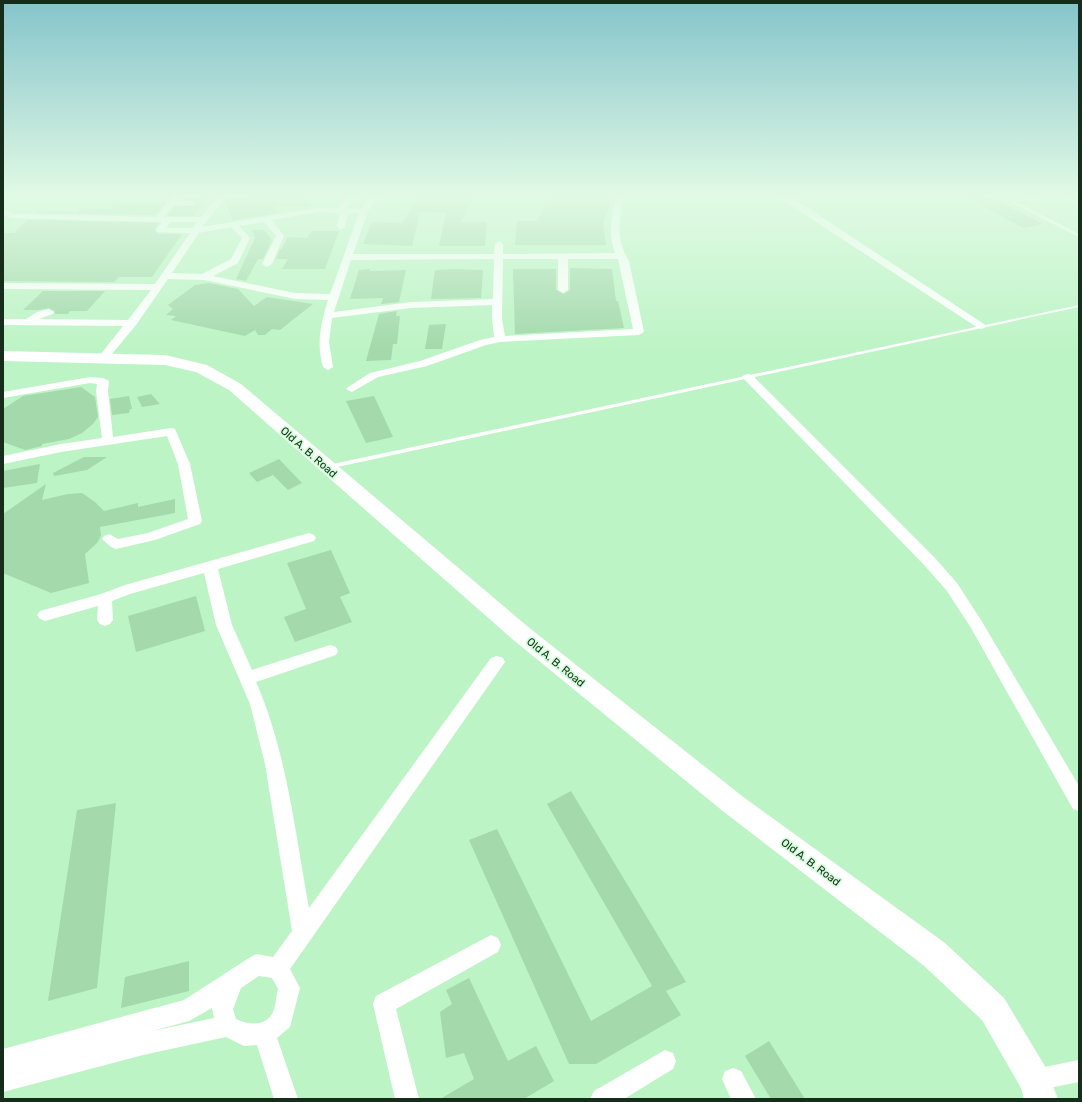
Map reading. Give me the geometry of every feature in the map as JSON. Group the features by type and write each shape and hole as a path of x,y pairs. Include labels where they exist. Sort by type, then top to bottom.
{"street":[{"path":"102,359 132,323 185,246"},
{"path":"204,277 235,261 242,246"},
{"path":"267,264 275,246"},
{"path":"328,367 324,356 324,329 333,297 351,246"},
{"path":"499,246 496,319 500,339"},
{"path":"352,389 374,375 423,364 484,342 500,339 638,332 624,261 619,256 617,246"},
{"path":"861,246 982,326"},
{"path":"347,257 619,256"},
{"path":"563,257 563,290"},
{"path":"166,276 204,277 295,296 333,297"},
{"path":"3,286 158,287"},
{"path":"328,316 410,305 497,302"},
{"path":"28,323 41,314 49,312"},
{"path":"3,322 28,323 71,319 132,323"},
{"name":"Old A. B. Road","path":"3,356 165,360 201,368 235,387 519,632 733,804 934,954 993,1009 1037,1090"},
{"path":"748,378 930,562 952,587 976,624 1079,803"},
{"path":"3,395 90,380 103,381 102,391 108,442"},
{"path":"3,460 171,432 184,464 195,521 150,537 116,544 109,539"},
{"path":"45,615 105,598 126,590 309,538"},
{"path":"210,566 224,625 258,704 274,764 303,933"},
{"path":"105,598 105,620"},
{"path":"248,678 330,651"},
{"path":"278,968 497,662"},
{"path":"408,1099 384,1004 491,945"},
{"path":"3,1060 189,1010 256,965 278,968"},
{"path":"3,1081 143,1044 227,1026 244,1035 265,1034 282,1019 289,988 278,968"},
{"path":"227,1026 222,1009 233,980"},
{"path":"265,1034 286,1099"},
{"path":"602,1099 665,1061"},
{"path":"1037,1090 1079,1071"},
{"path":"733,1079 744,1099"}],"lane":[{"path":"326,467 748,378 1079,306"}],"building":[{"path":"3,246 173,246 152,277 119,277 114,282 3,281"},
{"path":"251,246 269,246 263,259 258,259 246,281 236,279"},
{"path":"283,246 333,246 325,269 282,269 288,259 276,259 280,249 281,250"},
{"path":"570,268 612,269 616,301 618,301 624,328 515,334 513,269 556,269 556,290 564,294 570,290"},
{"path":"370,269 370,271 406,270 399,302 381,304 383,298 350,299 359,270"},
{"path":"435,270 483,270 481,298 431,299"},
{"path":"209,283 238,289 254,306 267,297 313,304 280,330 272,329 265,335 258,335 255,330 245,336 171,320 176,316 166,315 173,309 168,305 195,285"},
{"path":"43,291 105,291 87,311 70,311 68,314 55,314 55,311 49,308 23,310"},
{"path":"397,311 396,316 400,316 397,344 393,344 391,360 366,361 379,314"},
{"path":"446,324 442,349 425,349 429,325"},
{"path":"81,387 95,397 98,417 93,424 82,433 69,439 42,444 42,446 25,450 3,442 3,409 23,396"},
{"path":"151,394 160,404 142,407 137,397"},
{"path":"129,396 132,409 130,409 129,413 112,415 110,399"},
{"path":"374,396 393,437 366,443 346,401"},
{"path":"84,457 107,457 87,470 54,476 53,473"},
{"path":"279,459 302,483 288,490 273,475 257,482 249,473"},
{"path":"40,464 37,483 3,488 3,471"},
{"path":"46,484 42,500 68,494 82,493 95,502 104,511 138,503 138,507 175,499 175,513 100,527 101,536 97,543 85,554 89,583 51,593 3,573 3,514"},
{"path":"331,550 350,593 340,597 352,622 295,642 284,617 306,609 287,563"},
{"path":"196,596 205,631 136,652 128,616"},
{"path":"571,791 686,982 666,991 681,1015 596,1064 569,1064 469,840 497,829 591,1021 652,986 547,804"},
{"path":"116,803 97,988 48,1001 77,810"},
{"path":"189,961 189,991 121,1008 125,977"},
{"path":"469,978 508,1061 536,1046 554,1081 524,1099 440,1099 474,1079 464,1053 446,1058 440,1012 452,1004 446,990"},
{"path":"769,1041 805,1099 771,1099 745,1056"}]}
